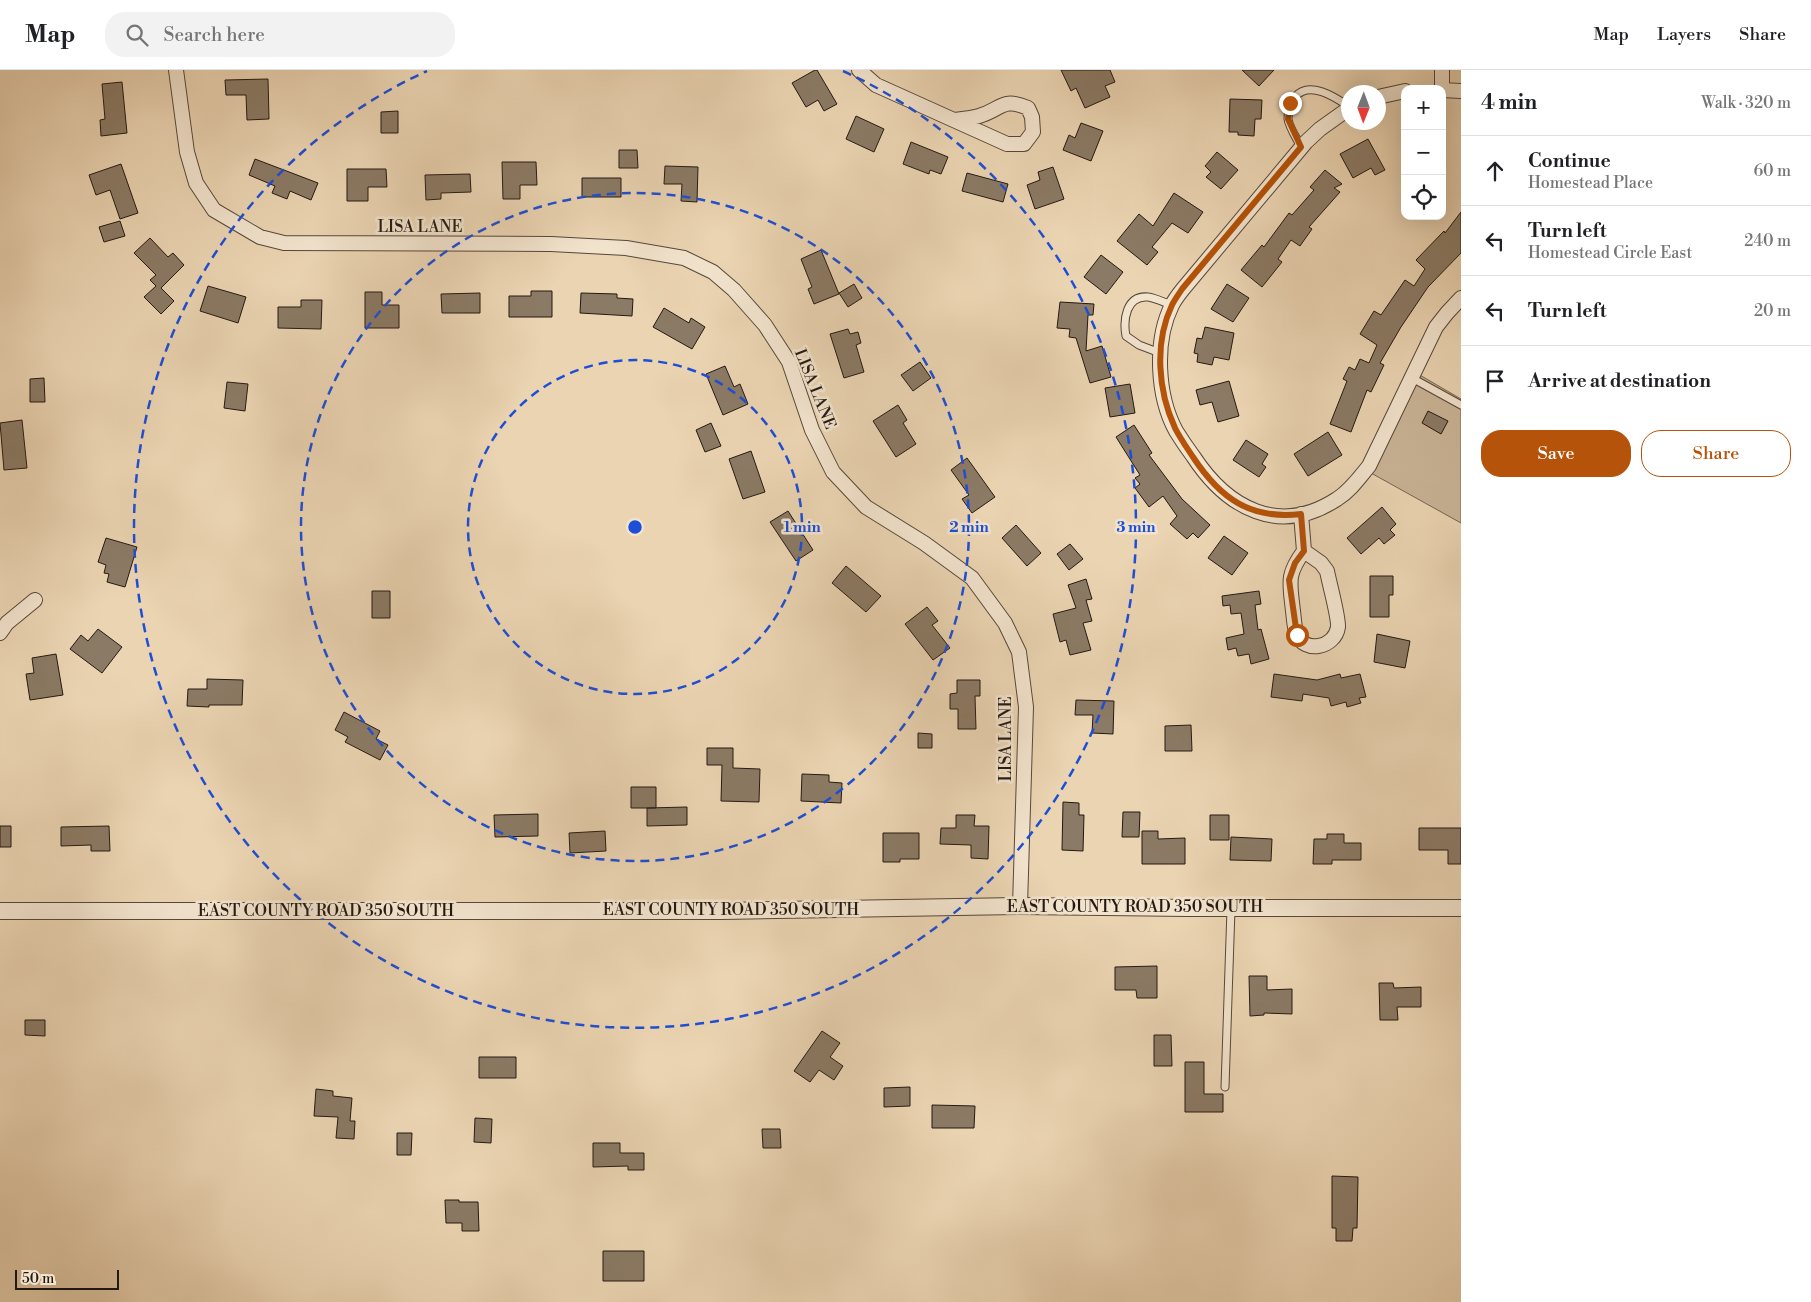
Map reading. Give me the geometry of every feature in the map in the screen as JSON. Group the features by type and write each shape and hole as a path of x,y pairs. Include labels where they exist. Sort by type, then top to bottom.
{"street":[{"name":"LISA LANE","path":"176,70 187,152 196,183 214,210 260,237 284,243 551,244 626,248 684,258 713,272 734,290 765,324 789,362 812,430 833,472 866,507 924,543 972,578 1005,623 1019,652 1026,707 1020,906"},
{"path":"859,70 876,85 1007,144 1024,144 1033,132 1032,117 1028,108 1015,103 1003,103 992,111 978,116 955,120"},
{"path":"1442,70 1442,85"},
{"path":"1446,89 1461,91"},
{"path":"1386,96 1401,93"},
{"path":"1341,112 1301,147 1182,289 1172,305 1166,323 1161,354 1161,379 1168,411 1176,431 1204,473 1222,492 1238,504 1256,512 1274,516 1301,514 1320,509 1339,498 1369,466 1436,327 1446,313 1461,298"},
{"path":"1301,514 1304,551 1295,563 1289,580 1297,635 1306,645 1322,647 1333,640 1338,626 1327,571 1321,563 1304,551"},
{"path":"0,633 7,623 35,600"},
{"name":"EAST COUNTY ROAD 350 SOUTH","path":"0,911 706,911 1020,906 1461,908"}],"lane":[{"path":"1301,147 1288,119 1290,103 1298,93 1314,90 1330,95 1341,102"},
{"path":"1161,354 1139,345 1126,336 1124,322 1129,307 1136,299 1148,297 1172,305"},
{"path":"1412,378 1461,405"},
{"path":"1226,1086 1232,908"}],"shaded area":[{"path":"1418,374 1461,399 1461,523 1371,473"}],"building":[{"path":"817,70 837,104 824,111 818,100 806,107 792,83"},
{"path":"1061,70 1110,70 1115,82 1105,86 1110,97 1085,108 1076,88 1071,91"},
{"path":"1242,70 1274,70 1259,86"},
{"path":"268,79 269,119 247,120 246,95 226,95 225,80"},
{"path":"122,82 127,133 101,136 100,120 105,119 102,84"},
{"path":"1230,99 1262,100 1261,119 1255,119 1254,136 1238,135 1238,132 1229,132"},
{"path":"398,111 398,133 381,133 381,112"},
{"path":"856,116 884,129 874,152 846,139"},
{"path":"1081,123 1103,131 1091,161 1063,150 1069,135 1075,138"},
{"path":"1368,139 1385,170 1375,175 1371,168 1353,178 1340,154"},
{"path":"911,142 948,157 941,174 930,170 929,174 903,164"},
{"path":"619,150 637,150 638,168 619,168"},
{"path":"1217,152 1238,170 1221,189 1206,177 1211,172 1205,166"},
{"path":"255,159 318,183 311,200 290,191 287,199 272,193 275,186 249,175"},
{"path":"502,162 536,162 537,185 520,185 520,199 503,199"},
{"path":"121,164 138,213 120,219 110,190 96,195 89,175"},
{"path":"665,166 698,167 697,202 681,201 682,184 664,184"},
{"path":"1053,167 1064,199 1035,209 1027,185 1040,180 1038,172"},
{"path":"347,169 386,169 387,187 368,187 368,201 347,201"},
{"path":"1325,170 1342,184 1334,188 1340,192 1309,227 1312,229 1300,246 1291,240 1278,259 1282,262 1262,287 1241,270 1262,245 1264,247 1289,213 1292,215 1314,190 1310,187"},
{"path":"967,173 1008,184 1003,202 962,191"},
{"path":"470,174 471,192 441,193 441,199 426,200 425,175"},
{"path":"582,178 621,178 621,197 582,197"},
{"path":"1174,193 1203,212 1188,233 1172,223 1152,247 1158,252 1147,265 1117,241 1139,214 1153,226"},
{"path":"1461,212 1461,253 1428,287 1401,327 1380,363 1384,365 1371,392 1367,390 1351,432 1330,424 1347,381 1343,379 1349,367 1355,370 1360,359 1369,363 1377,345 1360,334 1374,311 1381,315 1405,280 1414,286 1425,269 1416,260 1444,231 1445,233"},
{"path":"120,221 125,236 104,242 99,227"},
{"path":"150,238 168,257 173,253 184,265 161,288 174,301 161,314 144,297 156,286 150,280 156,275 134,253"},
{"path":"821,250 839,294 814,304 808,289 812,287 801,259"},
{"path":"1101,255 1123,272 1106,294 1084,277"},
{"path":"854,284 862,298 848,307 839,293"},
{"path":"1227,284 1249,298 1233,322 1211,309"},
{"path":"208,286 246,297 238,323 200,311"},
{"path":"531,291 552,291 552,317 509,317 509,296 531,296"},
{"path":"365,292 382,292 382,305 399,305 399,328 365,328"},
{"path":"480,293 480,313 442,313 441,294"},
{"path":"581,293 617,294 617,298 633,299 632,316 580,313"},
{"path":"301,300 322,300 321,329 278,328 278,307 301,307"},
{"path":"1060,302 1094,304 1093,315 1088,315 1086,351 1102,346 1111,377 1090,383 1076,338 1069,337 1070,329 1057,328"},
{"path":"664,308 689,323 691,318 705,327 692,349 653,327"},
{"path":"1205,327 1234,333 1229,360 1214,357 1212,365 1197,362 1198,354 1194,353 1197,338 1202,339"},
{"path":"848,329 850,334 858,332 861,343 856,345 864,372 844,378 830,334"},
{"path":"920,362 931,378 913,391 901,375"},
{"path":"725,366 734,387 740,384 748,404 723,415 706,374"},
{"path":"44,378 45,402 30,402 30,379"},
{"path":"1229,381 1239,416 1218,422 1212,402 1200,405 1196,390"},
{"path":"227,382 248,384 245,411 224,408"},
{"path":"1130,384 1135,413 1110,417 1105,388"},
{"path":"898,405 907,420 903,423 916,444 896,457 873,421"},
{"path":"1428,411 1448,421 1441,434 1422,423"},
{"path":"22,420 27,468 4,470 0,423"},
{"path":"711,423 721,446 705,452 696,430"},
{"path":"1134,425 1152,453 1149,455 1182,499 1210,525 1198,538 1193,533 1187,539 1170,524 1177,516 1163,496 1149,507 1135,488 1140,484 1135,478 1140,475 1116,437"},
{"path":"1328,432 1342,455 1308,476 1294,454"},
{"path":"1246,440 1268,454 1262,464 1266,467 1259,477 1233,460"},
{"path":"751,451 765,492 743,499 729,459"},
{"path":"967,458 995,497 972,513 962,499 969,495 951,470"},
{"path":"1382,507 1396,524 1390,530 1395,535 1384,544 1379,538 1361,554 1347,538"},
{"path":"788,511 813,550 796,561 770,522"},
{"path":"1016,525 1041,553 1027,566 1002,538"},
{"path":"1224,536 1248,553 1232,575 1208,558"},
{"path":"106,538 137,547 125,587 107,582 109,574 104,573 106,565 98,562"},
{"path":"1070,544 1083,559 1069,570 1057,554"},
{"path":"846,566 881,596 866,612 832,583"},
{"path":"1370,576 1393,576 1393,595 1389,595 1389,617 1370,617"},
{"path":"1086,579 1092,599 1086,600 1092,621 1083,623 1091,650 1070,655 1066,640 1060,642 1053,614 1076,608 1068,585"},
{"path":"372,591 390,591 390,618 372,618"},
{"path":"1259,591 1261,604 1255,605 1258,630 1261,629 1269,659 1251,664 1249,654 1238,656 1236,648 1228,650 1226,638 1244,634 1241,613 1231,614 1230,605 1223,606 1222,596"},
{"path":"927,607 938,621 932,625 950,648 933,660 905,624"},
{"path":"98,629 122,647 102,673 70,649 81,635 88,641"},
{"path":"1377,634 1410,641 1405,668 1374,662"},
{"path":"56,654 63,695 30,700 26,674 34,673 32,658"},
{"path":"1274,674 1317,680 1340,674 1341,678 1360,674 1366,697 1359,698 1361,703 1347,707 1346,702 1331,706 1329,698 1303,694 1302,701 1271,697"},
{"path":"207,679 243,680 242,705 187,706 188,689 207,689"},
{"path":"957,680 980,680 980,696 975,696 976,729 958,729 958,709 950,709 950,694 957,693"},
{"path":"1076,700 1114,701 1113,734 1092,733 1093,715 1075,715"},
{"path":"344,712 380,731 376,739 388,745 380,760 345,742 348,737 335,730"},
{"path":"1191,725 1192,751 1165,751 1165,726"},
{"path":"918,733 932,734 932,748 918,748"},
{"path":"707,748 733,748 733,768 760,769 759,802 721,801 722,765 707,765"},
{"path":"802,774 829,775 829,782 842,783 841,803 801,801"},
{"path":"631,787 656,787 656,808 631,808"},
{"path":"1063,802 1079,803 1079,815 1084,815 1083,851 1062,850"},
{"path":"687,807 687,825 647,826 647,808"},
{"path":"1123,812 1140,812 1139,837 1122,837"},
{"path":"538,814 538,836 495,837 494,815"},
{"path":"956,815 975,815 974,826 989,826 988,859 971,858 971,845 940,844 941,828 956,828"},
{"path":"1210,815 1229,815 1229,840 1210,840"},
{"path":"0,826 11,826 11,847 0,847"},
{"path":"109,826 110,851 91,851 91,845 61,846 61,827"},
{"path":"1419,828 1461,828 1461,864 1448,864 1448,850 1419,850"},
{"path":"605,831 606,851 570,853 569,833"},
{"path":"1142,831 1158,831 1158,839 1185,838 1185,864 1142,864"},
{"path":"883,833 919,833 919,859 900,859 900,862 883,862"},
{"path":"1327,834 1344,834 1344,843 1361,843 1361,860 1332,860 1332,864 1313,864 1314,839 1327,839"},
{"path":"1231,837 1272,839 1271,861 1230,860"},
{"path":"1157,966 1157,998 1137,998 1136,990 1115,990 1115,967"},
{"path":"1249,976 1267,976 1267,990 1292,989 1292,1014 1264,1013 1264,1015 1250,1016"},
{"path":"1379,983 1393,983 1394,988 1421,987 1421,1007 1397,1007 1398,1020 1380,1020"},
{"path":"25,1020 45,1020 45,1036 25,1035"},
{"path":"822,1031 840,1043 830,1057 843,1066 834,1080 819,1070 810,1082 794,1071"},
{"path":"1154,1035 1171,1035 1172,1066 1154,1066"},
{"path":"479,1057 516,1057 516,1078 479,1078"},
{"path":"1185,1062 1204,1062 1204,1094 1223,1094 1223,1112 1185,1112"},
{"path":"910,1087 910,1106 884,1107 884,1088"},
{"path":"316,1089 333,1091 333,1096 352,1098 350,1121 355,1121 354,1139 336,1138 338,1117 314,1116"},
{"path":"932,1105 975,1106 974,1128 932,1128"},
{"path":"475,1118 492,1119 491,1143 474,1142"},
{"path":"762,1129 780,1129 781,1148 763,1148"},
{"path":"397,1133 412,1133 411,1155 397,1155"},
{"path":"593,1143 620,1143 620,1153 644,1153 644,1170 628,1170 628,1166 593,1167"},
{"path":"1332,1176 1358,1177 1357,1228 1353,1228 1352,1241 1336,1241 1336,1228 1332,1228"},
{"path":"445,1200 478,1202 479,1231 462,1231 462,1223 446,1223"},
{"path":"603,1251 644,1251 644,1281 603,1281"}],"route":[{"path":"1290,103 1288,119 1301,147 1182,289 1172,305 1166,323 1160,360 1163,395 1168,411 1176,431 1204,473 1222,492 1238,504 1256,512 1274,516 1301,514 1304,551 1295,563 1289,580 1297,635"}]}
